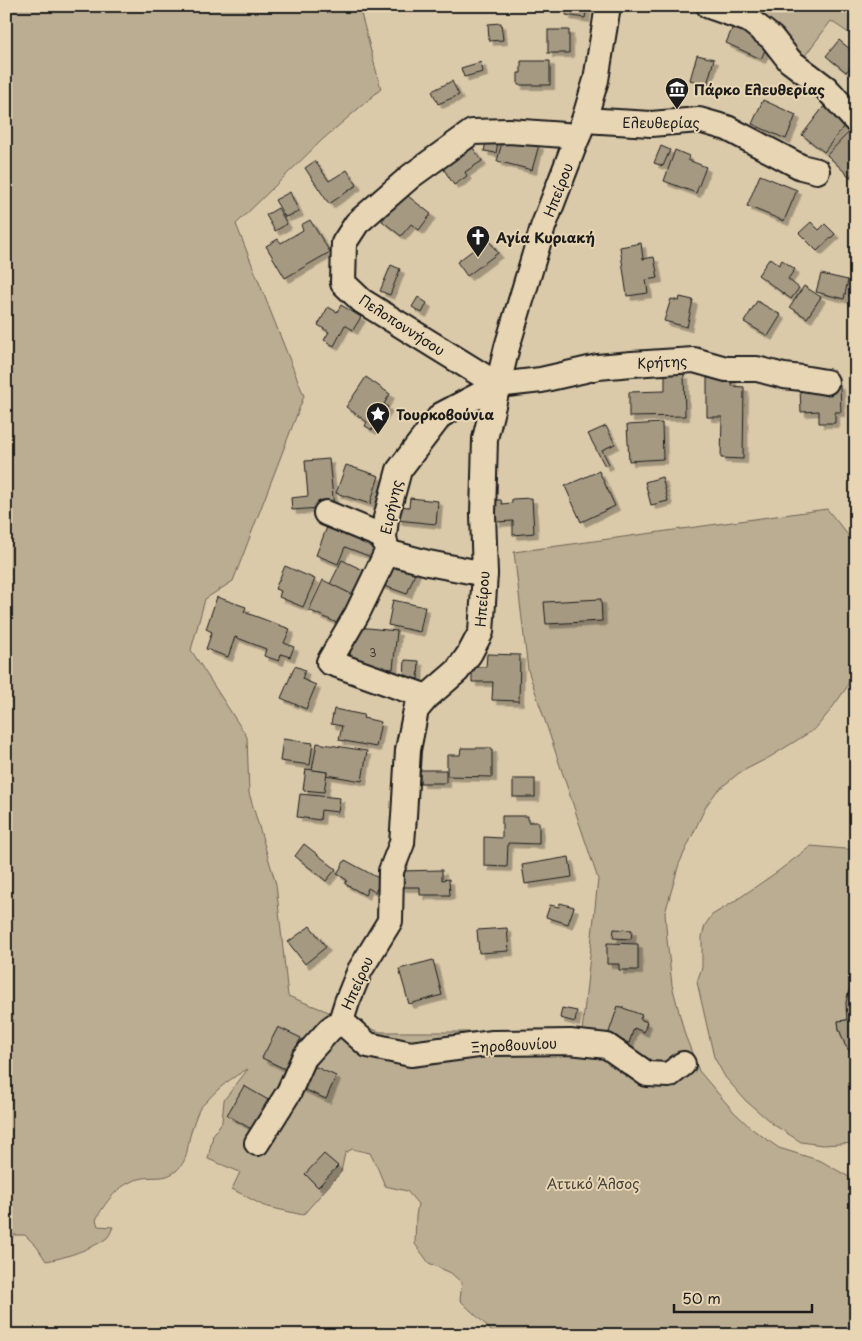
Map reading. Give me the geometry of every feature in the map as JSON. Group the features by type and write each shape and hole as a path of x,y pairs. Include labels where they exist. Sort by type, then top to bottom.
{"street":[{"name":"Ηπείρου","path":"257,1143 289,1092 304,1058 330,1029 342,1021 347,1002 360,970 390,920 391,871 402,843 408,750 416,710 427,697 457,671 470,653 481,632 485,574 483,514 485,439 507,347 544,227 581,128 596,80 608,6"},
{"path":"709,6 749,20 772,38 790,61 826,88 856,121"},
{"name":"Ελευθερίας","path":"581,128 698,120 727,128 801,167 817,171"},
{"name":"Πελοποννήσου","path":"498,386 362,301 343,283 344,242 356,223 411,176 472,132 581,128"},
{"name":"Κρήτης","path":"498,386 541,380 598,367 694,360 726,369 757,369 784,376 826,382"},
{"name":"Ειρήνης","path":"427,697 329,662 357,614 385,545 386,518 399,470 441,416 498,386"},
{"path":"326,513 385,545 428,563 485,574"},
{"name":"Ξηροβουνίου","path":"342,1021 368,1045 411,1054 493,1043 570,1042 607,1046 647,1074 669,1075 684,1064"}],"green space":[{"name":"Αττικό Άλσος","path":"11,6 359,6 381,89 322,140 236,224 304,396 233,581 205,599 191,650 247,737 249,793 276,884 288,996 380,1032 582,1032 598,879 528,670 514,552 827,509 856,545 856,656 847,687 815,729 770,757 739,773 717,791 706,806 679,864 665,913 672,985 685,1035 699,1071 733,1111 752,1129 779,1148 821,1161 856,1181 856,1335 494,1335 460,1300 462,1283 451,1273 429,1263 415,1244 418,1204 407,1191 385,1186 370,1153 352,1149 345,1153 341,1172 303,1215 264,1206 232,1189 240,1172 208,1159 213,1135 222,1122 224,1100 248,1069 226,1083 200,1108 190,1136 185,1159 176,1171 163,1177 132,1181 113,1195 103,1207 96,1220 98,1226 113,1227 107,1238 78,1253 46,1261 37,1247 25,1235 9,1235 6,1237 6,9"},
{"path":"737,6 856,6 856,38 831,21 804,57 756,17"},
{"path":"811,846 856,850 856,979 850,988 847,998 847,1020 838,1021 845,1044 856,1060 856,1143 822,1145 801,1142 774,1125 746,1101 725,1077 714,1057 697,982 702,967 702,937 705,925 712,915 777,872"}],"building":[{"path":"555,6 587,6 585,18 566,15 567,8"},
{"path":"735,22 767,36 762,46 766,48 761,59 726,43"},
{"path":"501,23 503,40 489,41 488,24"},
{"path":"548,30 569,30 569,53 548,53"},
{"path":"839,40 856,54 856,61 846,72 826,56"},
{"path":"697,55 714,59 707,85 690,80"},
{"path":"521,61 550,61 550,85 518,85"},
{"path":"481,62 483,72 464,77 461,68"},
{"path":"452,81 459,95 438,104 432,91"},
{"path":"763,100 796,115 786,139 752,124"},
{"path":"825,105 847,122 824,152 802,135"},
{"path":"849,132 856,139 856,170 850,177 827,155"},
{"path":"488,134 499,137 496,153 484,151"},
{"path":"504,135 539,145 532,170 497,161"},
{"path":"661,146 670,150 663,166 654,163"},
{"path":"473,148 482,161 465,172 467,176 454,185 443,168"},
{"path":"675,150 689,156 688,160 706,167 696,193 664,181"},
{"path":"315,161 329,181 347,170 357,185 329,204 305,168"},
{"path":"760,175 797,190 784,221 747,206"},
{"path":"290,192 299,212 285,217 275,200"},
{"path":"404,193 431,214 419,230 411,224 401,236 382,221"},
{"path":"278,208 287,224 275,231 266,215"},
{"path":"310,220 330,252 285,278 266,246 278,239 281,243 303,230 301,225"},
{"path":"811,222 819,230 825,224 835,234 817,251 799,233"},
{"name":"Αγία Κυριακή","path":"488,239 498,253 467,276 457,262"},
{"path":"641,243 643,259 654,257 658,278 646,280 648,293 627,296 620,247"},
{"path":"770,258 779,265 782,260 795,269 788,279 799,288 791,299 758,275"},
{"path":"391,265 400,269 390,295 380,291"},
{"path":"821,274 848,280 844,299 816,292"},
{"path":"804,286 821,297 807,318 790,307"},
{"path":"418,297 427,303 422,313 412,307"},
{"path":"680,297 693,300 687,327 664,321 671,299 679,301"},
{"path":"757,301 781,315 768,336 744,322"},
{"path":"341,305 361,317 353,330 345,325 334,346 324,340 329,332 318,325 328,307 337,312"},
{"path":"665,374 684,374 685,416 629,417 629,392 665,391"},
{"path":"366,377 390,394 384,404 388,407 372,430 365,426 367,422 346,407"},
{"path":"707,378 732,378 732,386 744,387 743,459 721,458 722,417 707,417"},
{"path":"840,385 841,412 835,412 835,423 819,423 819,411 801,412 800,387"},
{"path":"662,423 663,459 629,461 627,425"},
{"path":"606,426 615,444 602,450 609,464 605,466 588,434"},
{"path":"329,459 334,507 292,510 291,498 308,496 305,461"},
{"path":"346,465 379,476 370,504 336,493"},
{"path":"599,471 615,506 581,522 565,486"},
{"path":"662,477 668,501 651,505 645,482"},
{"path":"410,498 438,501 436,524 397,520 399,506 409,507"},
{"path":"532,498 534,533 513,535 513,521 496,522 495,500 501,500 502,504 512,503 512,499"},
{"path":"329,522 377,542 371,557 345,547 338,564 316,555"},
{"path":"389,558 417,568 407,594 379,584"},
{"path":"342,560 369,573 357,597 330,584"},
{"path":"285,566 315,579 303,607 279,597 281,591 275,589"},
{"path":"323,580 353,595 339,624 309,610"},
{"path":"217,597 246,607 244,612 290,629 284,643 294,647 290,657 281,654 279,661 264,656 266,649 235,637 228,657 206,649 212,632 206,629"},
{"path":"601,599 602,621 546,624 544,602"},
{"path":"393,600 425,607 420,632 388,625"},
{"path":"358,627 397,631 393,669 349,665 352,638 357,639"},
{"path":"487,654 520,655 519,701 492,700 493,682 472,682 472,667 486,667"},
{"path":"405,660 419,661 418,679 404,678"},
{"path":"295,666 305,670 302,679 316,685 306,709 281,698"},
{"path":"334,709 364,715 363,718 381,722 376,747 339,740 342,726 331,724"},
{"path":"283,739 313,743 310,765 280,761"},
{"path":"317,743 367,751 362,781 326,775 327,772 312,770"},
{"path":"461,748 492,748 492,777 447,776 447,755 460,755"},
{"path":"306,769 327,772 324,792 303,790"},
{"path":"420,770 446,770 446,783 420,783"},
{"path":"513,779 535,779 535,797 513,797"},
{"path":"300,794 340,798 338,812 321,810 320,820 297,817"},
{"path":"502,816 528,816 528,822 539,822 539,844 508,843 507,867 484,866 484,837 502,838"},
{"path":"304,844 336,869 326,881 295,856"},
{"path":"569,857 572,877 525,884 522,865"},
{"path":"345,860 382,880 375,892 368,888 365,895 345,884 347,880 337,874"},
{"path":"442,870 442,880 449,879 450,895 420,895 420,887 401,887 401,871"},
{"path":"560,903 574,907 568,924 546,917 550,905 559,907"},
{"path":"310,926 326,947 305,964 288,942"},
{"path":"507,928 509,951 479,953 477,930"},
{"path":"614,929 632,930 631,939 613,938"},
{"path":"607,943 638,944 638,970 619,970 619,964 607,964"},
{"path":"433,960 442,995 409,1004 399,969"},
{"path":"855,978 856,1060 845,1045 838,1021 847,1020 846,1002 851,984"},
{"path":"618,1006 642,1015 640,1019 647,1022 644,1032 634,1028 629,1043 608,1035"},
{"path":"562,1008 577,1011 575,1022 560,1018"},
{"path":"278,1027 301,1038 285,1069 262,1058"},
{"path":"309,1064 336,1076 326,1099 299,1087"},
{"path":"244,1086 270,1101 253,1130 227,1115"},
{"path":"324,1154 338,1166 318,1187 305,1174"}],"place":[{"name":"Πάρκο Ελευθερίας","path":"677,110"},
{"name":"Αγία Κυριακή","path":"478,258"},
{"name":"Τουρκοβούνια","path":"378,435"}]}
